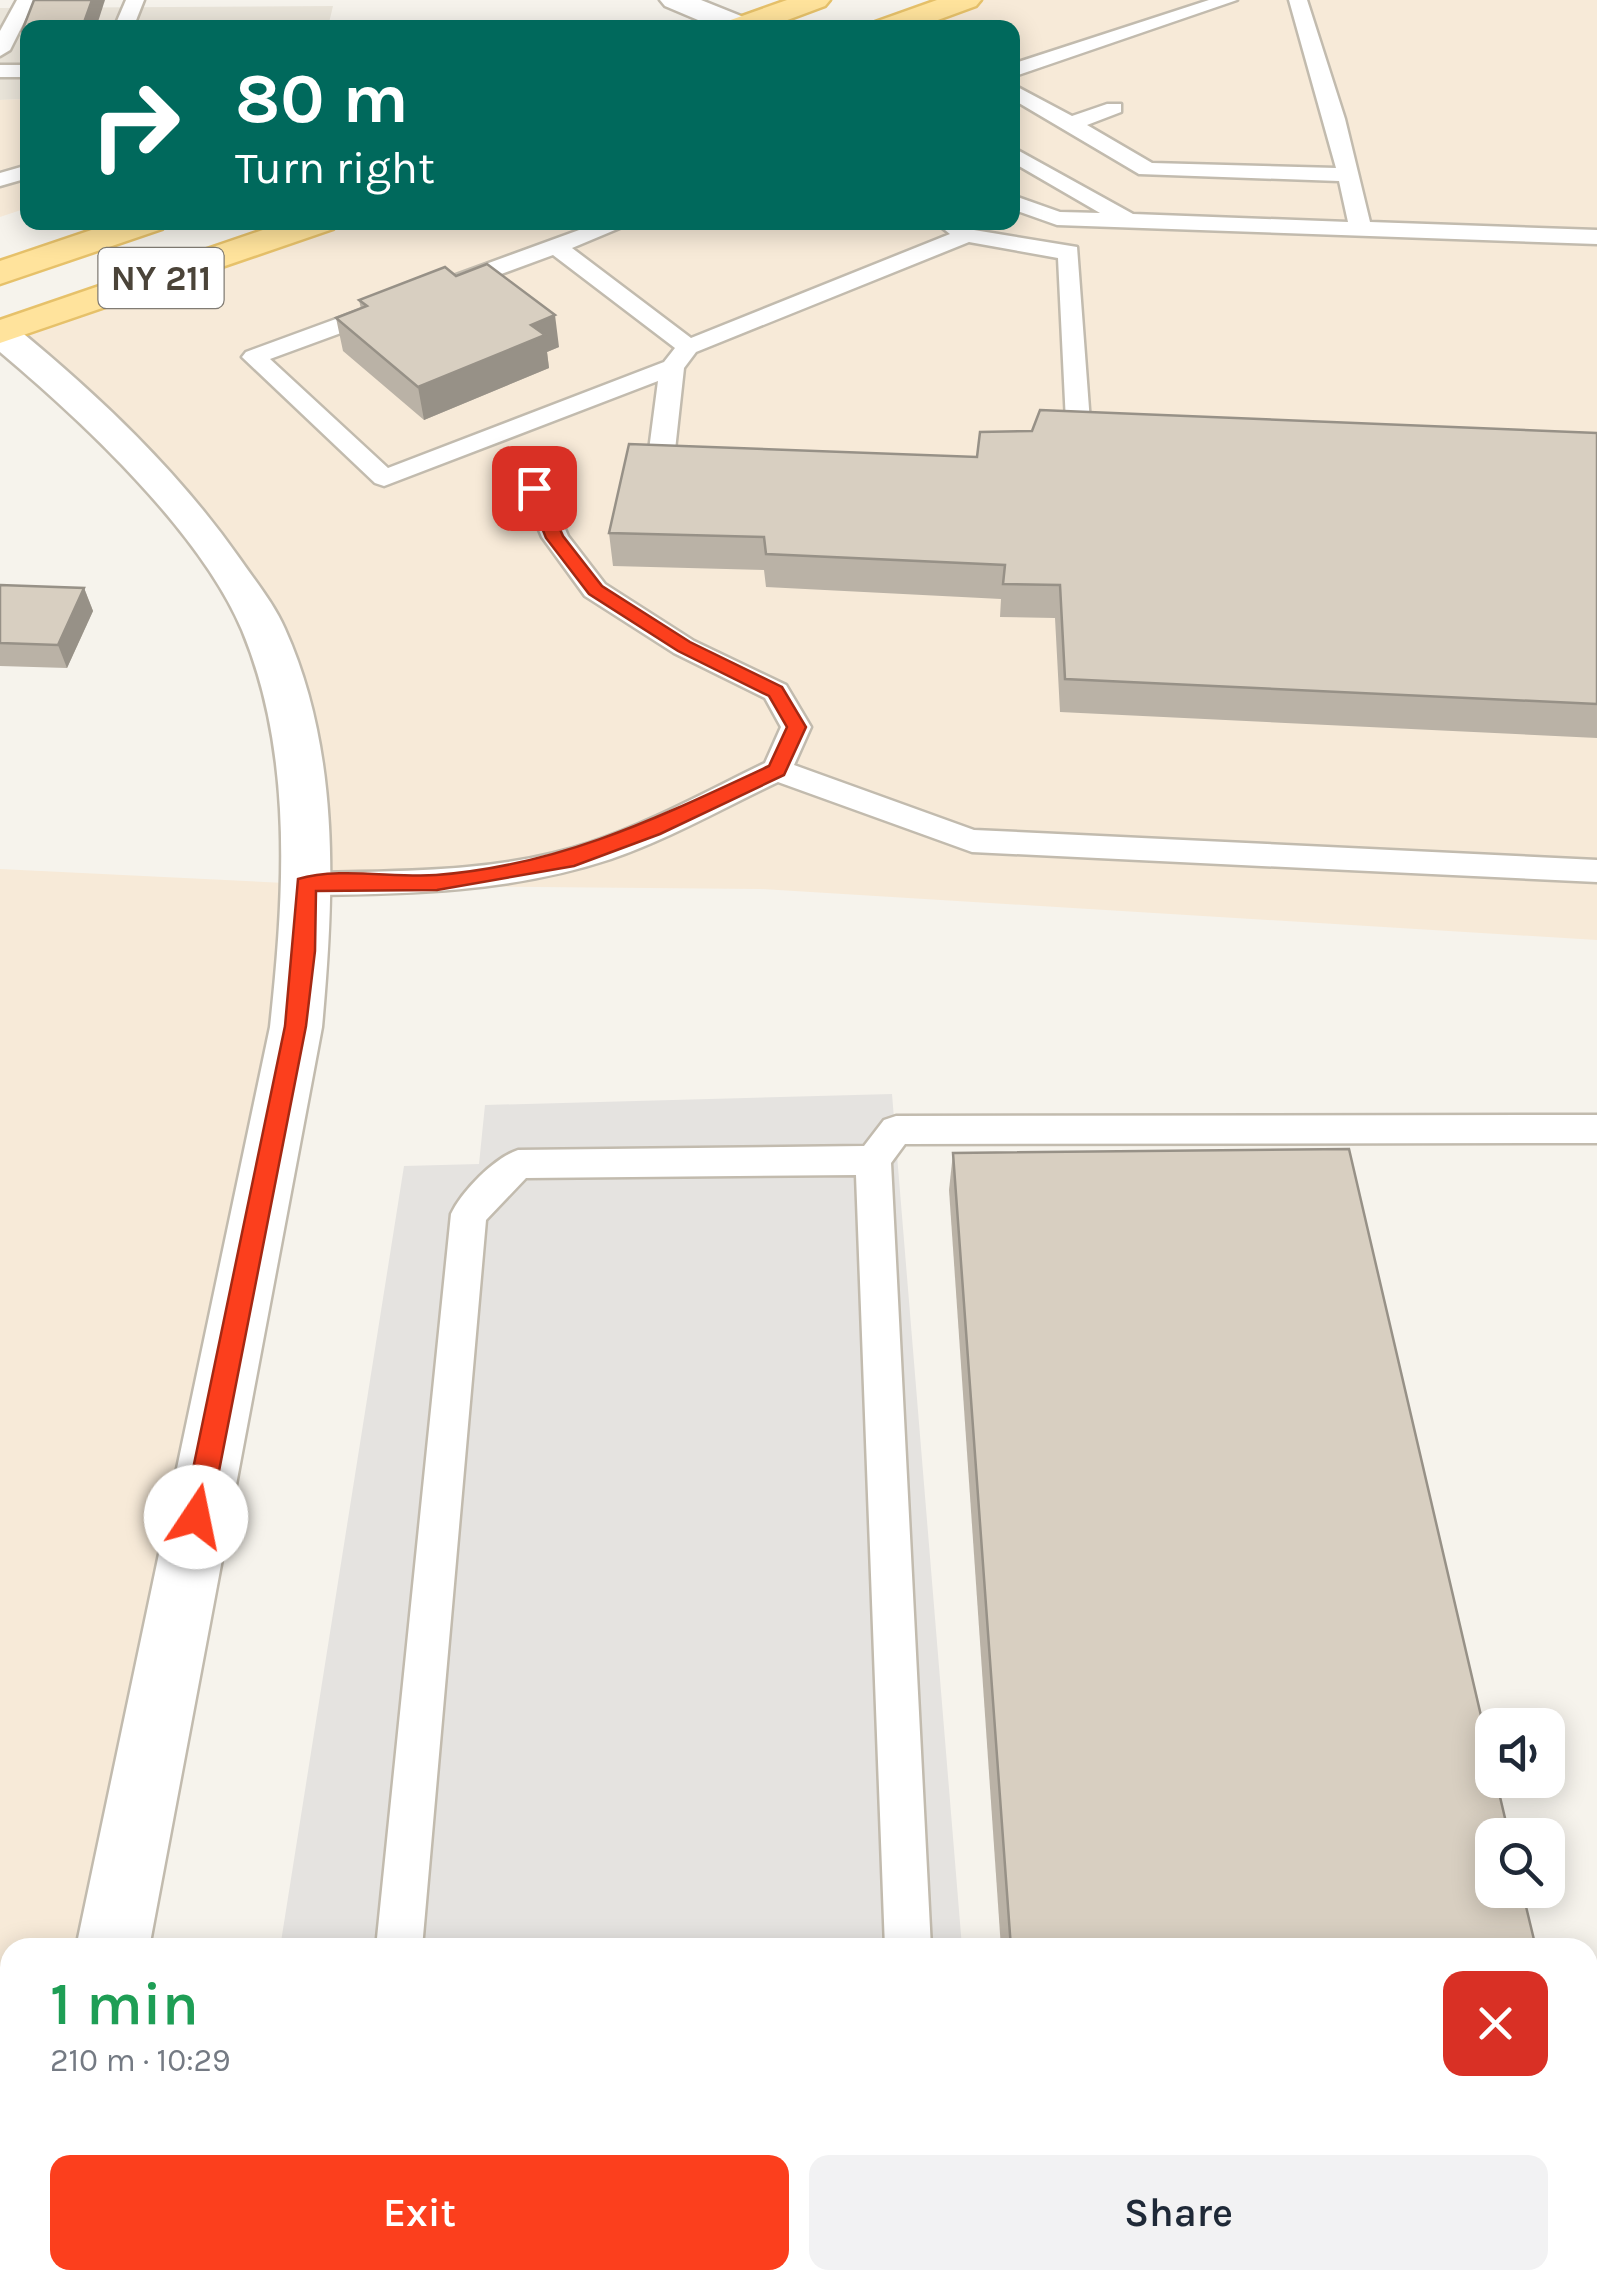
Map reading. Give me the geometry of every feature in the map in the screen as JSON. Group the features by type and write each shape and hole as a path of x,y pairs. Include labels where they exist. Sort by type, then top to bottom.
{"main road":[{"path":"759,20 815,0"},
{"path":"909,20 966,0"},
{"name":"NY 211","path":"0,272 126,230"},
{"name":"NY 211","path":"0,332 298,230"}],"street":[{"path":"675,0 723,20"},
{"path":"0,332 76,398 173,495 252,606 266,636 300,762 306,884 304,951 292,1046 114,1938"}],"lane":[{"path":"0,50 26,0"},
{"path":"1020,67 1228,0"},
{"path":"1298,0 1335,119 1361,229"},
{"path":"1020,95 1147,169 1347,175"},
{"path":"1068,126 1114,108"},
{"path":"1020,158 1131,222"},
{"path":"1020,204 1057,218 1597,237"},
{"path":"602,230 254,356 384,478 967,236"},
{"path":"958,230 967,236 1069,252 1078,422"},
{"path":"556,247 680,357"},
{"path":"662,450 680,357"},
{"path":"306,884 437,882 574,858 652,829 777,770 796,727 776,692 684,646 596,590 555,538 534,488"},
{"path":"777,770 972,841 1597,871"},
{"path":"908,1938 873,1160 896,1130 1597,1130"},
{"path":"400,1938 469,1214 518,1164 873,1160"}],"shaded area":[{"path":"965,0 1597,0 1597,940 760,889 306,885 98,1938 0,1938 0,869 305,884 291,718 186,510 0,333 298,230 1020,230 1020,20 906,20"},
{"path":"333,6 330,20 20,20 20,99 0,100 0,8"},
{"path":"20,99 20,210 0,217 0,100"},
{"path":"892,1094 961,1938 282,1938 404,1166 479,1164 485,1105"}],"building":[{"path":"34,0 92,0 85,20 26,20"},
{"path":"487,264 555,315 531,325 545,335 418,387 336,318 367,306 359,300 445,267 456,276"},
{"path":"1040,410 1597,433 1597,704 1065,679 1060,585 1003,584 1005,565 766,554 764,537 609,533 629,444 977,457 980,432 1032,431"},
{"path":"0,585 84,588 58,645 0,643"},
{"path":"1349,1149 1479,1708 1475,1708 1475,1798 1500,1798 1505,1818 1475,1818 1475,1908 1526,1908 1534,1938 1010,1938 953,1153"}],"route":[{"path":"196,1517 296,1026 306,884 437,882 574,858 652,829 777,770 796,727 776,692 684,646 596,590 555,538 534,488"}]}
